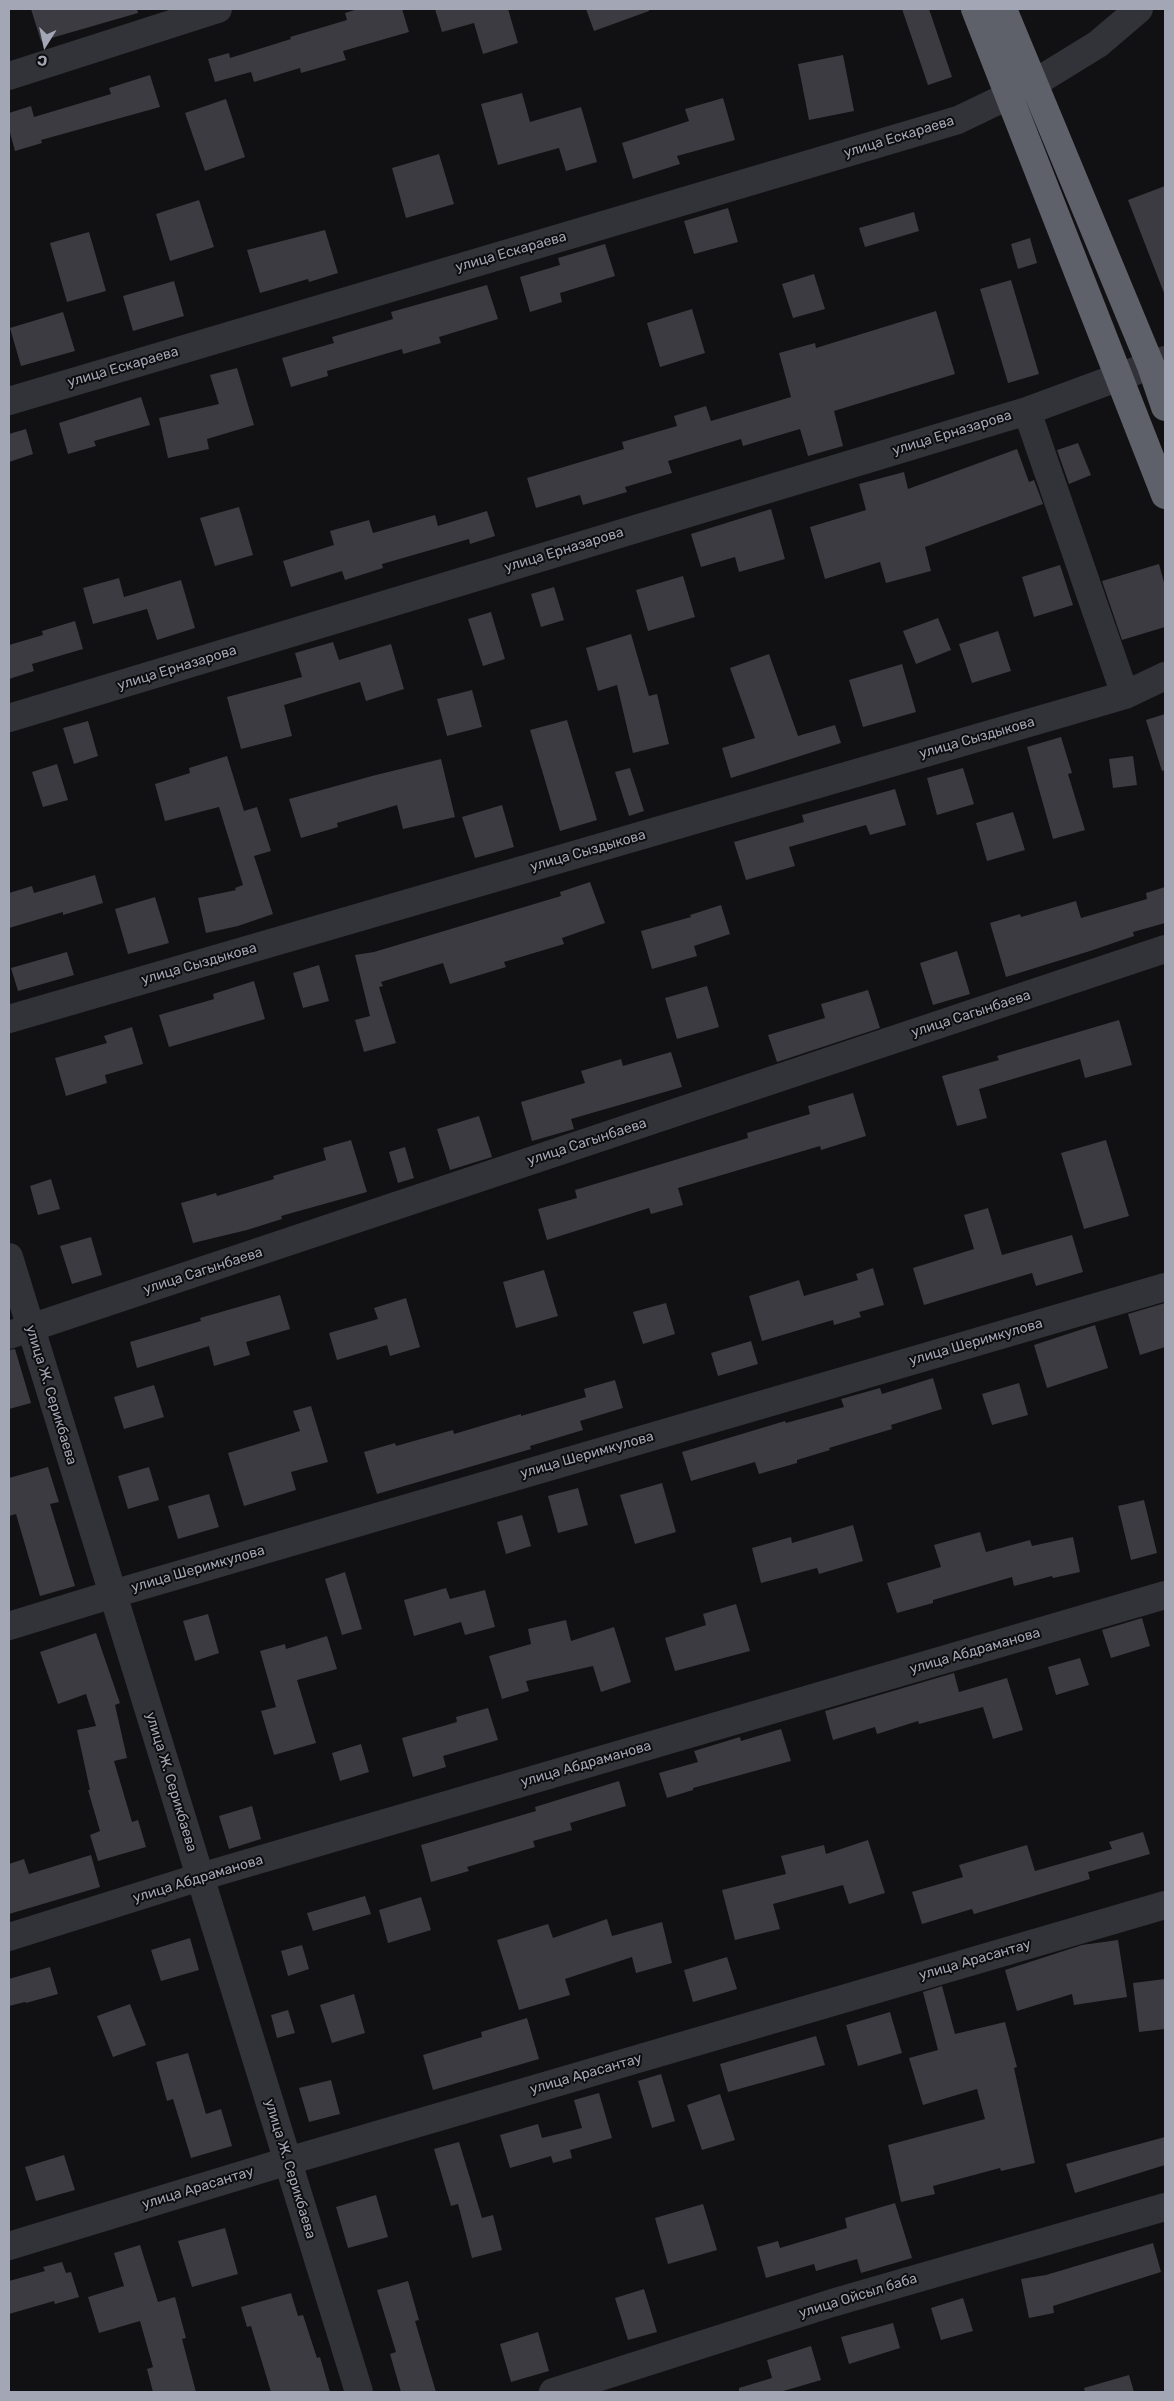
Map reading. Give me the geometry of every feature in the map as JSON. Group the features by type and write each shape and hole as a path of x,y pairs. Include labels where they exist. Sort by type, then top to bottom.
{"highway":[{"path":"974,9 1021,90 1158,363 1165,407"},
{"path":"1003,9 1021,90 1118,377 1165,495"}],"street":[{"path":"9,76 218,9"},
{"name":"улица Ескараева","path":"9,401 958,120 1021,90 1098,44 1139,9"},
{"name":"улица Ерназарова","path":"9,718 1026,411 1158,363"},
{"path":"1026,411 1126,695"},
{"name":"улица Сыздыкова","path":"9,1019 1126,695 1165,676"},
{"name":"улица Сагынбаева","path":"20,1331 1165,949"},
{"name":"улица Ж. Серикбаева","path":"9,1257 20,1331 113,1594 360,2392"},
{"name":"улица Шеримкулова","path":"9,1626 1165,1287"},
{"name":"улица Абдраманова","path":"9,1937 200,1877 1165,1595"},
{"name":"улица Арасантау","path":"9,2246 288,2161 1165,1905"},
{"name":"улица Ойсыл баба","path":"553,2392 832,2303 1165,2207"}],"building":[{"path":"31,9 137,9 138,13 41,41"},
{"path":"358,9 402,9 409,32 343,51 346,60 301,73 300,68 254,82 251,72 215,82 208,59 229,53 230,58 291,39 290,37 347,20 345,13"},
{"path":"435,9 508,9 518,43 483,54 474,23 442,32"},
{"path":"586,9 649,9 649,11 594,31"},
{"path":"902,9 929,9 952,77 928,85"},
{"path":"843,55 854,111 809,120 798,64"},
{"path":"150,75 160,107 41,140 42,143 15,151 9,129 9,113 31,106 34,117 111,94 109,88"},
{"path":"522,93 530,122 581,107 597,162 566,171 559,148 498,165 481,104"},
{"path":"723,98 735,140 677,156 680,164 633,179 622,143 689,121 685,109"},
{"path":"226,99 245,157 205,171 185,113"},
{"path":"439,154 454,204 406,218 392,168"},
{"path":"1165,186 1165,292 1164,293 1128,200"},
{"path":"199,200 214,247 170,261 156,214"},
{"path":"728,208 738,242 694,254 684,221"},
{"path":"914,212 919,231 865,247 859,228"},
{"path":"325,230 338,273 309,282 308,279 260,293 247,250"},
{"path":"89,232 106,291 67,302 50,243"},
{"path":"1030,238 1037,263 1018,269 1011,244"},
{"path":"605,244 615,276 560,293 562,302 530,312 520,277 560,265 558,258"},
{"path":"814,274 825,309 793,318 782,284"},
{"path":"1011,280 1039,374 1008,383 980,289"},
{"path":"174,281 184,316 133,331 123,296"},
{"path":"487,285 498,319 439,337 441,343 403,354 402,349 327,371 328,376 291,387 282,358 334,343 332,337 393,319 391,312"},
{"path":"692,309 705,353 660,367 647,323"},
{"path":"936,311 955,374 834,411 843,446 808,456 800,429 743,446 741,439 668,461 672,473 625,487 627,492 583,505 580,495 536,508 527,478 624,449 622,442 677,426 674,416 706,406 711,421 791,397 779,353 815,343 816,348"},
{"path":"63,312 75,351 21,366 10,328"},
{"path":"237,368 254,425 207,439 209,449 168,458 159,418 219,404 210,375"},
{"path":"141,397 150,425 94,441 96,446 68,454 59,423"},
{"path":"26,429 33,454 9,462 9,434"},
{"path":"1078,443 1091,475 1069,484 1057,450"},
{"path":"1017,449 1029,482 1034,480 1043,504 925,547 931,571 886,583 880,562 825,579 810,527 866,510 859,484 904,472 908,489"},
{"path":"239,507 253,555 215,566 200,518"},
{"path":"771,509 785,559 739,572 735,557 701,567 691,534"},
{"path":"487,511 495,536 470,544 469,539 382,564 383,568 345,580 342,571 291,587 283,561 334,545 330,531 369,520 373,533 435,515 438,526"},
{"path":"1159,564 1165,586 1165,627 1122,640 1102,581"},
{"path":"1060,565 1073,605 1034,617 1022,577"},
{"path":"683,576 695,617 648,631 636,590"},
{"path":"119,578 124,597 181,580 195,628 157,640 147,609 93,624 83,588"},
{"path":"554,587 564,620 541,627 531,594"},
{"path":"491,612 505,659 483,666 468,619"},
{"path":"938,618 951,650 916,664 903,631"},
{"path":"75,621 83,649 32,664 34,671 9,679 9,645 43,635 42,631"},
{"path":"998,631 1011,671 972,683 959,644"},
{"path":"631,634 649,696 657,694 669,744 633,753 617,685 598,691 586,648"},
{"path":"333,642 339,660 391,644 404,689 366,701 360,682 284,705 292,736 241,749 227,697 302,677 295,653"},
{"path":"769,654 798,736 835,725 841,743 731,778 722,748 755,738 730,668"},
{"path":"902,664 916,712 863,727 849,680"},
{"path":"472,690 482,727 447,736 437,699"},
{"path":"1165,714 1165,770 1162,771 1146,720"},
{"path":"567,720 597,820 560,831 530,730"},
{"path":"88,721 98,756 74,764 63,728"},
{"path":"1061,737 1072,773 1068,774 1085,830 1053,839 1027,747"},
{"path":"227,756 244,811 257,807 271,851 254,856 273,914 238,926 206,933 198,898 236,890 235,888 243,885 219,807 165,821 155,784 190,773 189,768"},
{"path":"1133,756 1137,785 1113,788 1109,759"},
{"path":"441,759 455,817 403,829 397,805 337,823 338,827 301,838 289,799"},
{"path":"57,764 68,800 43,807 32,772"},
{"path":"630,768 644,811 629,816 615,772"},
{"path":"963,768 974,804 937,815 927,778"},
{"path":"895,789 906,825 870,835 866,825 789,847 795,866 746,880 734,842 804,822 802,815"},
{"path":"502,805 514,847 475,858 462,817"},
{"path":"1013,812 1025,850 987,861 976,823"},
{"path":"95,875 103,903 63,915 63,912 9,928 9,893 32,886 34,893"},
{"path":"590,882 605,923 562,938 564,944 504,962 506,967 450,984 443,963 381,982 383,986 379,987 396,1043 364,1052 355,1020 370,1016 355,955 374,952 561,896 560,892"},
{"path":"1165,887 1165,923 1133,932 1134,936 1090,951 1006,977 990,923 1020,914 1021,917 1076,901 1081,918 1147,899 1146,893"},
{"path":"155,897 169,943 128,954 115,909"},
{"path":"721,905 730,934 694,946 697,956 652,969 641,931 691,917 690,915"},
{"path":"957,951 970,994 933,1005 920,963"},
{"path":"67,952 74,975 18,991 11,968"},
{"path":"319,965 329,1001 303,1008 293,973"},
{"path":"254,981 265,1019 169,1047 159,1015 214,999 213,994"},
{"path":"707,986 719,1027 677,1039 665,998"},
{"path":"868,990 880,1028 777,1062 768,1035 825,1018 821,1004"},
{"path":"1119,1020 1132,1065 1085,1078 1080,1059 979,1089 987,1118 957,1126 942,1076 999,1060 997,1056"},
{"path":"132,1027 143,1064 105,1075 107,1083 66,1096 55,1058 107,1043 104,1036"},
{"path":"671,1052 682,1087 571,1119 574,1129 532,1141 521,1102 585,1083 581,1071 621,1059 623,1066"},
{"path":"853,1093 866,1136 821,1150 820,1146 678,1188 683,1205 651,1214 649,1208 547,1240 538,1209 577,1198 575,1190 748,1138 747,1133 810,1114 808,1106"},
{"path":"479,1116 492,1157 450,1170 437,1129"},
{"path":"351,1140 367,1192 281,1216 282,1219 247,1230 193,1243 181,1203 216,1193 217,1196 274,1179 273,1176 326,1160 323,1148"},
{"path":"1106,1140 1129,1216 1084,1229 1061,1153"},
{"path":"405,1147 414,1178 398,1183 389,1152"},
{"path":"51,1179 60,1209 38,1215 30,1186"},
{"path":"988,1208 1002,1255 1072,1235 1083,1272 1036,1286 1032,1273 924,1305 913,1268 974,1249 964,1215"},
{"path":"91,1237 102,1275 72,1284 60,1246"},
{"path":"873,1268 884,1305 859,1312 861,1317 834,1325 833,1320 762,1341 749,1296 799,1280 804,1296 858,1280 856,1274"},
{"path":"544,1270 558,1316 516,1328 503,1282"},
{"path":"280,1295 290,1329 246,1342 250,1355 214,1366 209,1346 137,1368 130,1342 201,1321 200,1318"},
{"path":"406,1298 420,1347 390,1356 387,1345 337,1360 329,1333 378,1319 374,1308"},
{"path":"666,1303 675,1334 643,1344 633,1312"},
{"path":"1165,1303 1165,1347 1140,1355 1128,1314"},
{"path":"1095,1325 1108,1368 1047,1388 1034,1345"},
{"path":"751,1341 758,1364 718,1376 711,1353"},
{"path":"15,1349 31,1403 9,1409 9,1350"},
{"path":"933,1378 942,1409 891,1425 892,1429 829,1448 830,1450 797,1460 797,1463 759,1474 755,1462 691,1481 682,1452 785,1421 786,1423 844,1407 841,1399 880,1388 882,1394"},
{"path":"615,1380 623,1408 580,1421 583,1430 530,1446 531,1449 377,1494 364,1452 395,1443 396,1446 453,1430 454,1434 521,1414 521,1416 586,1397 584,1389"},
{"path":"1019,1383 1028,1415 992,1425 982,1394"},
{"path":"154,1385 164,1417 124,1429 114,1397"},
{"path":"311,1406 328,1462 291,1472 296,1490 244,1506 228,1453 300,1431 293,1411"},
{"path":"48,1467 59,1502 50,1504 75,1586 40,1596 16,1514 9,1516 9,1478"},
{"path":"149,1467 159,1500 128,1509 118,1476"},
{"path":"662,1483 676,1532 635,1544 620,1495"},
{"path":"578,1488 588,1525 558,1533 548,1496"},
{"path":"209,1494 219,1527 178,1539 168,1506"},
{"path":"1144,1500 1157,1553 1131,1560 1118,1506"},
{"path":"522,1515 531,1546 506,1554 497,1522"},
{"path":"853,1525 863,1561 819,1574 817,1568 761,1583 752,1548 791,1537 792,1543"},
{"path":"980,1532 986,1552 1030,1540 1032,1546 1073,1537 1080,1572 1053,1578 1052,1576 1014,1586 1012,1577 933,1600 933,1603 897,1613 887,1583 941,1567 934,1545"},
{"path":"345,1572 362,1629 342,1635 325,1579"},
{"path":"446,1588 450,1599 485,1590 495,1627 465,1635 461,1622 414,1636 404,1600"},
{"path":"736,1604 750,1651 675,1671 665,1638 706,1625 703,1614"},
{"path":"208,1614 219,1653 195,1661 183,1621"},
{"path":"1142,1618 1150,1646 1111,1658 1102,1630"},
{"path":"566,1620 571,1641 614,1627 631,1682 601,1692 593,1666 526,1681 529,1691 502,1699 489,1656 531,1644 528,1629"},
{"path":"96,1633 120,1703 115,1705 127,1758 114,1761 132,1822 138,1820 146,1847 98,1861 90,1835 100,1831 88,1790 90,1790 77,1730 96,1726 86,1694 58,1704 40,1652"},
{"path":"327,1636 337,1669 297,1680 316,1743 274,1755 261,1711 276,1707 260,1651 285,1644 286,1649"},
{"path":"1080,1658 1089,1685 1056,1695 1048,1667"},
{"path":"954,1673 959,1692 1007,1678 1023,1730 993,1739 983,1707 919,1724 918,1721 877,1734 875,1727 833,1740 825,1711"},
{"path":"488,1708 498,1740 443,1756 446,1767 413,1777 402,1738 457,1722 456,1717"},
{"path":"781,1729 791,1761 693,1788 693,1790 667,1798 659,1773 698,1762 694,1751 740,1737 741,1741"},
{"path":"361,1744 369,1772 340,1781 332,1753"},
{"path":"619,1781 626,1806 570,1823 572,1830 533,1841 535,1847 467,1867 469,1871 431,1882 421,1845 536,1811 535,1807"},
{"path":"252,1806 261,1839 229,1849 219,1816"},
{"path":"1143,1832 1150,1854 1088,1872 1090,1879 974,1914 972,1909 922,1924 912,1892 963,1877 959,1865 1027,1845 1035,1871 1112,1849 1109,1842"},
{"path":"868,1840 885,1893 849,1904 843,1885 773,1904 780,1929 735,1940 722,1890 786,1874 781,1856 824,1845 826,1854"},
{"path":"91,1855 100,1887 9,1914 9,1864 24,1859 29,1874"},
{"path":"365,1896 371,1914 313,1931 307,1913"},
{"path":"421,1897 431,1930 388,1943 379,1910"},
{"path":"607,1919 612,1936 662,1922 672,1963 636,1973 632,1957 565,1979 570,1995 519,2010 497,1940 548,1924 553,1938"},
{"path":"190,1938 199,1970 161,1981 151,1950"},
{"path":"1118,1940 1127,1997 1074,2005 1072,1994 1017,2011 1005,1970 1082,1945"},
{"path":"302,1945 309,1969 288,1976 281,1951"},
{"path":"727,1957 737,1989 693,2002 684,1970"},
{"path":"50,1967 58,1994 9,2006 9,1979"},
{"path":"1165,1979 1165,2029 1139,2032 1133,1983"},
{"path":"942,1986 955,2034 1005,2022 1017,2067 1014,2068 1035,2163 1001,2171 1000,2168 933,2186 935,2194 901,2202 888,2145 985,2119 977,2089 923,2105 909,2058 938,2050 923,1992"},
{"path":"354,1994 365,2033 332,2043 320,2005"},
{"path":"130,2004 146,2045 113,2057 97,2016"},
{"path":"288,2010 295,2033 277,2038 271,2015"},
{"path":"890,2012 902,2053 858,2066 846,2025"},
{"path":"527,2018 539,2059 433,2090 423,2055 482,2037 481,2032"},
{"path":"816,2036 825,2065 728,2092 720,2064"},
{"path":"188,2053 206,2114 221,2109 232,2146 191,2158 173,2099 167,2101 156,2062"},
{"path":"661,2074 675,2121 652,2128 638,2081"},
{"path":"331,2080 340,2114 309,2122 299,2088"},
{"path":"599,2093 612,2138 570,2150 572,2158 553,2163 551,2156 510,2168 500,2135 538,2124 542,2138 582,2128 574,2100"},
{"path":"720,2094 735,2140 702,2150 687,2105"},
{"path":"1165,2137 1165,2165 1075,2193 1066,2164"},
{"path":"459,2142 482,2218 493,2215 502,2250 472,2258 458,2204 451,2206 434,2149"},
{"path":"64,2155 75,2190 36,2201 25,2167"},
{"path":"376,2195 388,2237 348,2248 336,2207"},
{"path":"895,2203 912,2258 861,2273 857,2259 816,2271 814,2264 766,2278 757,2247 778,2241 780,2248 847,2228 845,2218"},
{"path":"703,2204 717,2250 668,2264 655,2218"},
{"path":"225,2228 238,2274 192,2287 178,2241"},
{"path":"1153,2243 1161,2272 1053,2306 1054,2313 1029,2318 1021,2279 1046,2275"},
{"path":"140,2245 158,2302 175,2297 186,2338 182,2339 196,2392 153,2392 147,2369 153,2367 140,2321 99,2333 88,2297 124,2286 114,2253"},
{"path":"62,2262 66,2273 71,2272 79,2297 55,2304 54,2301 9,2314 9,2281 45,2271 43,2267"},
{"path":"408,2281 419,2320 415,2321 436,2392 401,2392 390,2354 396,2352 377,2290"},
{"path":"644,2289 657,2332 628,2340 615,2298"},
{"path":"291,2293 298,2316 303,2315 317,2358 320,2357 330,2392 271,2392 251,2326 247,2327 241,2307"},
{"path":"963,2298 973,2331 941,2340 931,2308"},
{"path":"893,2323 900,2348 849,2364 841,2337"},
{"path":"538,2332 549,2371 511,2382 500,2344"},
{"path":"811,2346 821,2380 780,2392 739,2392 739,2388 772,2378 767,2360"},
{"path":"1129,2375 1134,2392 1085,2392 1084,2388"}]}
